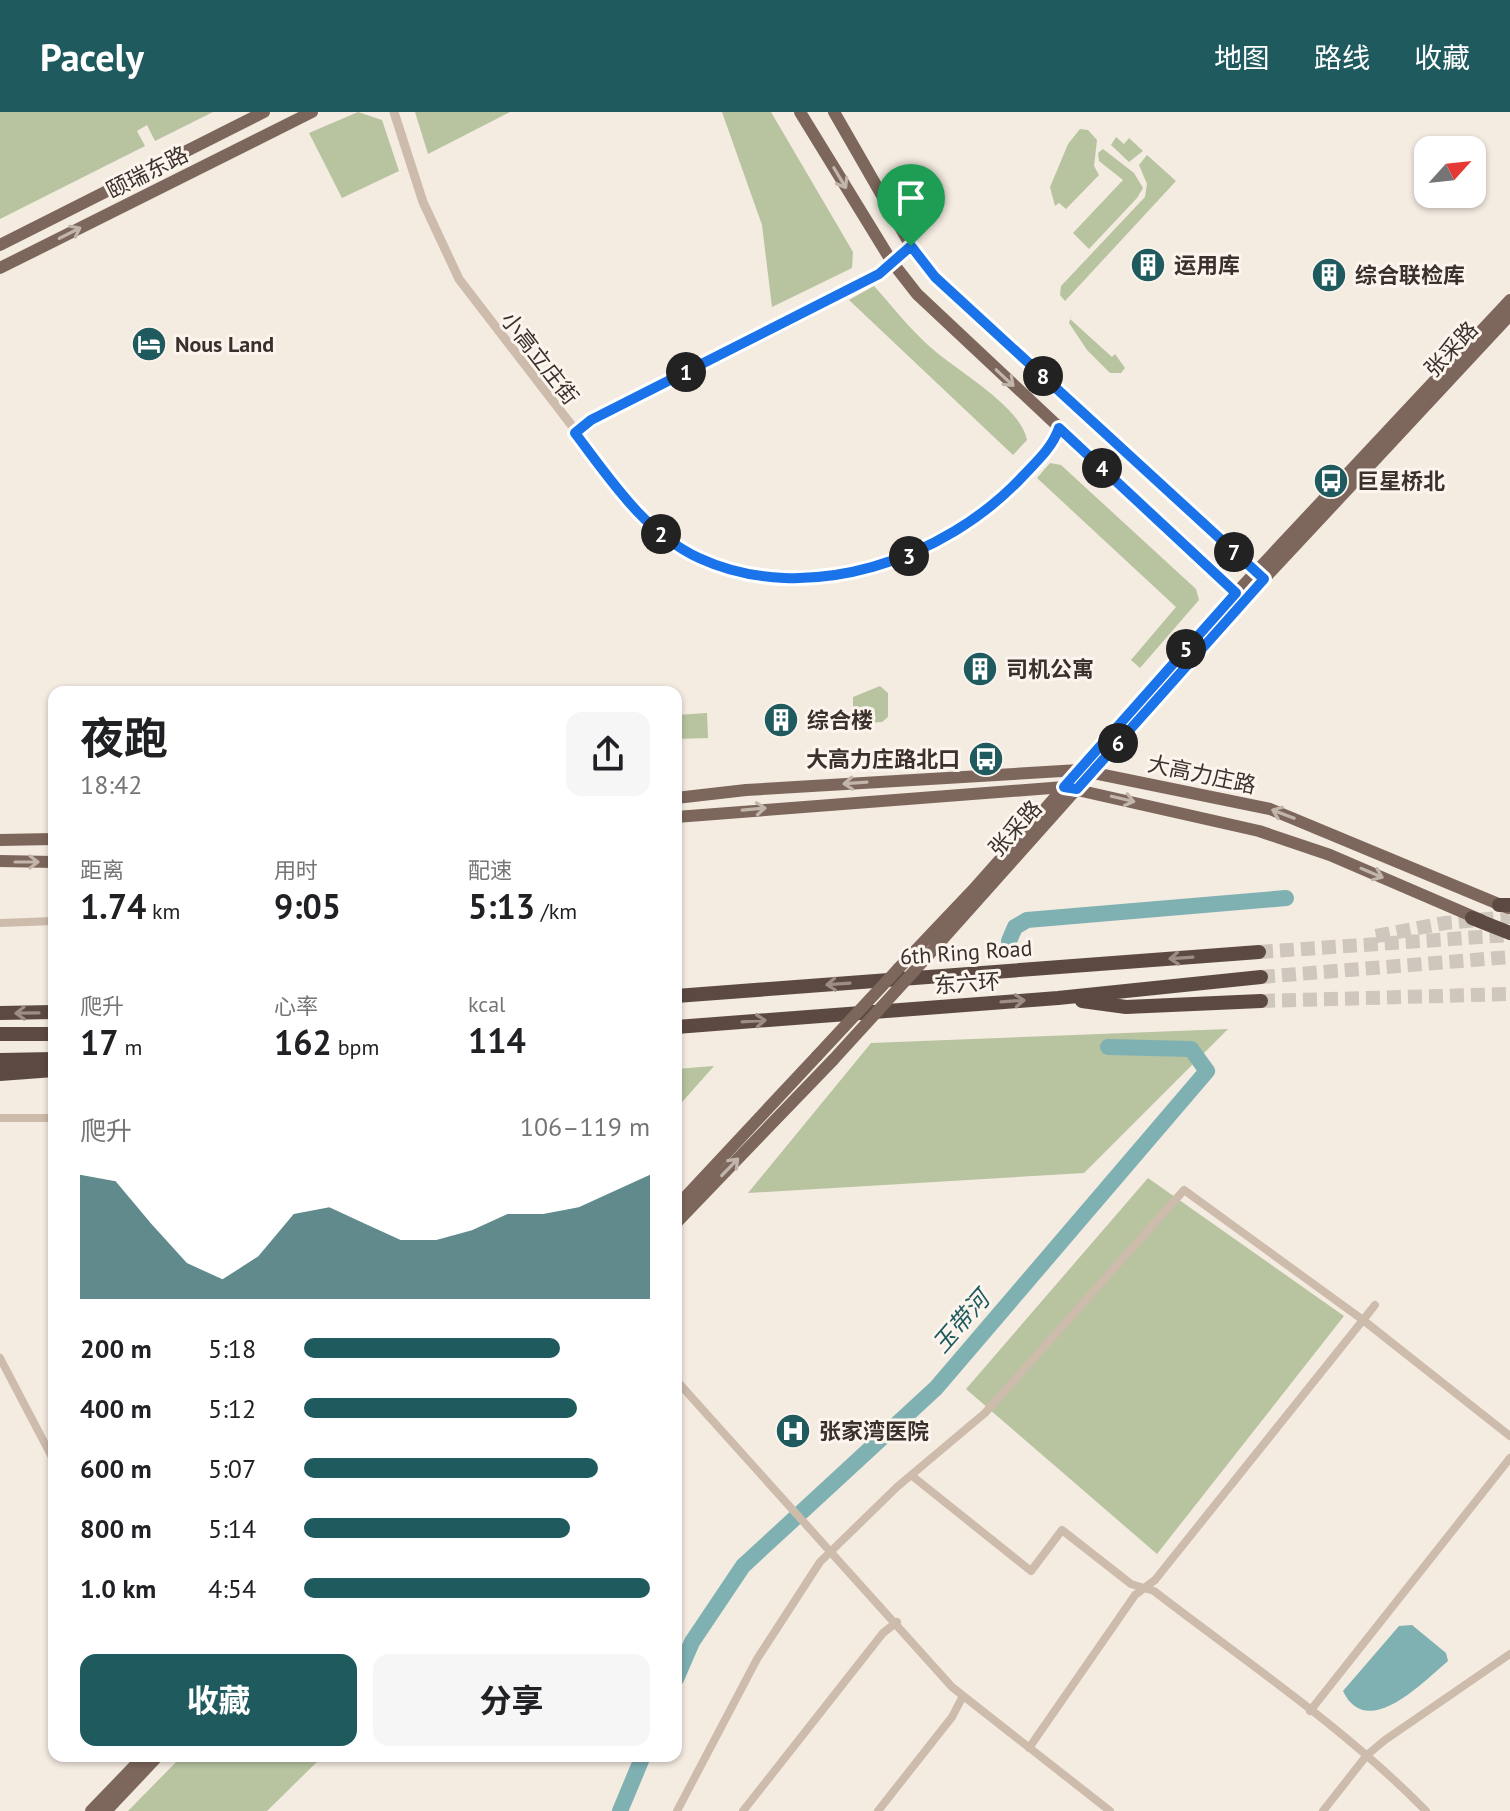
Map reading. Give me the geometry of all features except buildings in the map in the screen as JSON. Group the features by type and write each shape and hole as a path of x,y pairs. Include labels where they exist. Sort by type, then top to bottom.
{"highway":[{"path":"1472,918 1510,930"},
{"name":"6th Ring Road","path":"682,996 1259,952"},
{"name":"东六环","path":"682,1027 1058,998 1261,977"},
{"path":"1058,998 1126,1007 1261,1001"},
{"path":"0,1013 48,1012"},
{"path":"0,1034 48,1034"},
{"path":"0,1060 48,1059"},
{"path":"0,1074 48,1070"}],"main road":[{"name":"颐瑞东路","path":"0,245 264,112"},
{"name":"颐瑞东路","path":"0,268 312,112"},
{"path":"800,112 892,262 917,294 1240,597"},
{"path":"834,112 911,246 935,277 1260,576"},
{"name":"张采路","path":"1260,576 1510,300"},
{"name":"张采路","path":"682,1217 916,969 1070,788 1240,597 1510,315"},
{"name":"大高力庄路","path":"682,798 1005,772 1085,771 1270,809 1506,906"},
{"path":"1005,772 1014,779 1015,784 1009,792"},
{"name":"张采路","path":"682,1201 1070,788"},
{"name":"大高力庄路","path":"682,817 1070,788 1259,831 1330,855 1472,918"},
{"path":"0,840 48,839"},
{"path":"0,861 48,862"},
{"path":"91,1811 138,1762"},
{"path":"106,1811 152,1762"}],"street":[{"name":"小高立庄街","path":"394,112 427,213 459,279 642,517 665,537 698,557 727,568 758,574 807,575 875,566 945,539 1002,498 1053,445 1059,428"},
{"path":"575,433 591,420 873,277 911,246"},
{"path":"0,923 48,921"},
{"path":"0,1118 48,1118"},
{"path":"677,1811 757,1659 831,1549 911,1475 985,1413 1184,1190 1363,1320 1510,1436"},
{"path":"1029,1748 1135,1595 1155,1580 1375,1305"},
{"path":"0,1358 48,1450"},
{"path":"682,1386 963,1696 1110,1811"},
{"path":"1310,1711 1510,1458"},
{"path":"911,1475 1031,1571 1062,1530 1131,1584 1154,1591 1367,1755 1426,1811"},
{"path":"743,1811 883,1633 897,1622"},
{"path":"1323,1811 1367,1755 1510,1654"},
{"path":"878,1811 952,1717 963,1696"}],"green space":[{"path":"0,112 213,112 155,141 147,125 137,131 145,146 0,219"},
{"path":"358,112 382,120 399,171 342,198 309,133"},
{"path":"415,112 510,112 428,154"},
{"path":"722,112 771,112 853,252 852,268 772,307 762,225"},
{"path":"1080,129 1088,130 1097,140 1094,166 1099,175 1066,209 1059,203 1055,206 1050,187 1068,144"},
{"path":"1116,137 1124,144 1129,138 1143,151 1129,162 1111,145"},
{"path":"1103,149 1134,173 1143,188 1089,249 1073,233 1123,180 1099,161 1098,153"},
{"path":"1147,155 1176,181 1065,301 1060,295 1061,286 1145,197 1147,184 1139,165"},
{"path":"874,286 929,346 1013,414 1027,440 1013,455 849,300"},
{"path":"1070,319 1112,357 1115,354 1125,368 1121,373 1110,373 1087,350 1069,323"},
{"path":"1050,463 1061,465 1196,589 1199,600 1140,668 1131,660 1176,607 1037,478"},
{"path":"880,686 888,693 888,717 882,722 862,723 853,714 853,697"},
{"path":"707,713 708,738 682,739 682,715"},
{"path":"1228,1029 1084,1173 748,1193 871,1043"},
{"path":"714,1066 682,1102 682,1069"},
{"path":"1148,1178 1344,1316 1157,1554 966,1389"},
{"path":"176,1762 317,1762 267,1811 128,1811"}],"water":[{"path":"1412,1625 1446,1653 1448,1661 1396,1703 1366,1711 1353,1705 1343,1691 1399,1626"}],"waterway":[{"name":"玉带河","path":"1009,941 1015,927 1027,920 1286,898"},
{"name":"玉带河","path":"682,1665 692,1642 743,1566 936,1388 1207,1071 1191,1049 1108,1047"},
{"name":"玉带河","path":"620,1811 640,1762"}],"tunnel":[{"path":"1376,936 1445,923 1510,917"},
{"path":"1259,952 1510,935"},
{"path":"1261,977 1510,957"},
{"path":"1261,1001 1510,994"}],"place":[{"name":"运用库","path":"1148,265"},
{"name":"综合联检库","path":"1329,275"},
{"name":"Nous Land","path":"149,344"},
{"name":"巨星桥北","path":"1331,481"},
{"name":"司机公寓","path":"980,669"},
{"name":"综合楼","path":"781,720"},
{"name":"大高力庄路北口","path":"986,759"},
{"name":"张家湾医院","path":"793,1431"}],"route":[{"path":"911,246 935,277 1264,579 1077,789 1064,787 1236,593 1059,428 1053,445 1002,498 945,539 907,557 875,566 807,575 758,574 727,568 698,557 665,537 642,517 575,433 591,420 879,274 911,246"}]}
